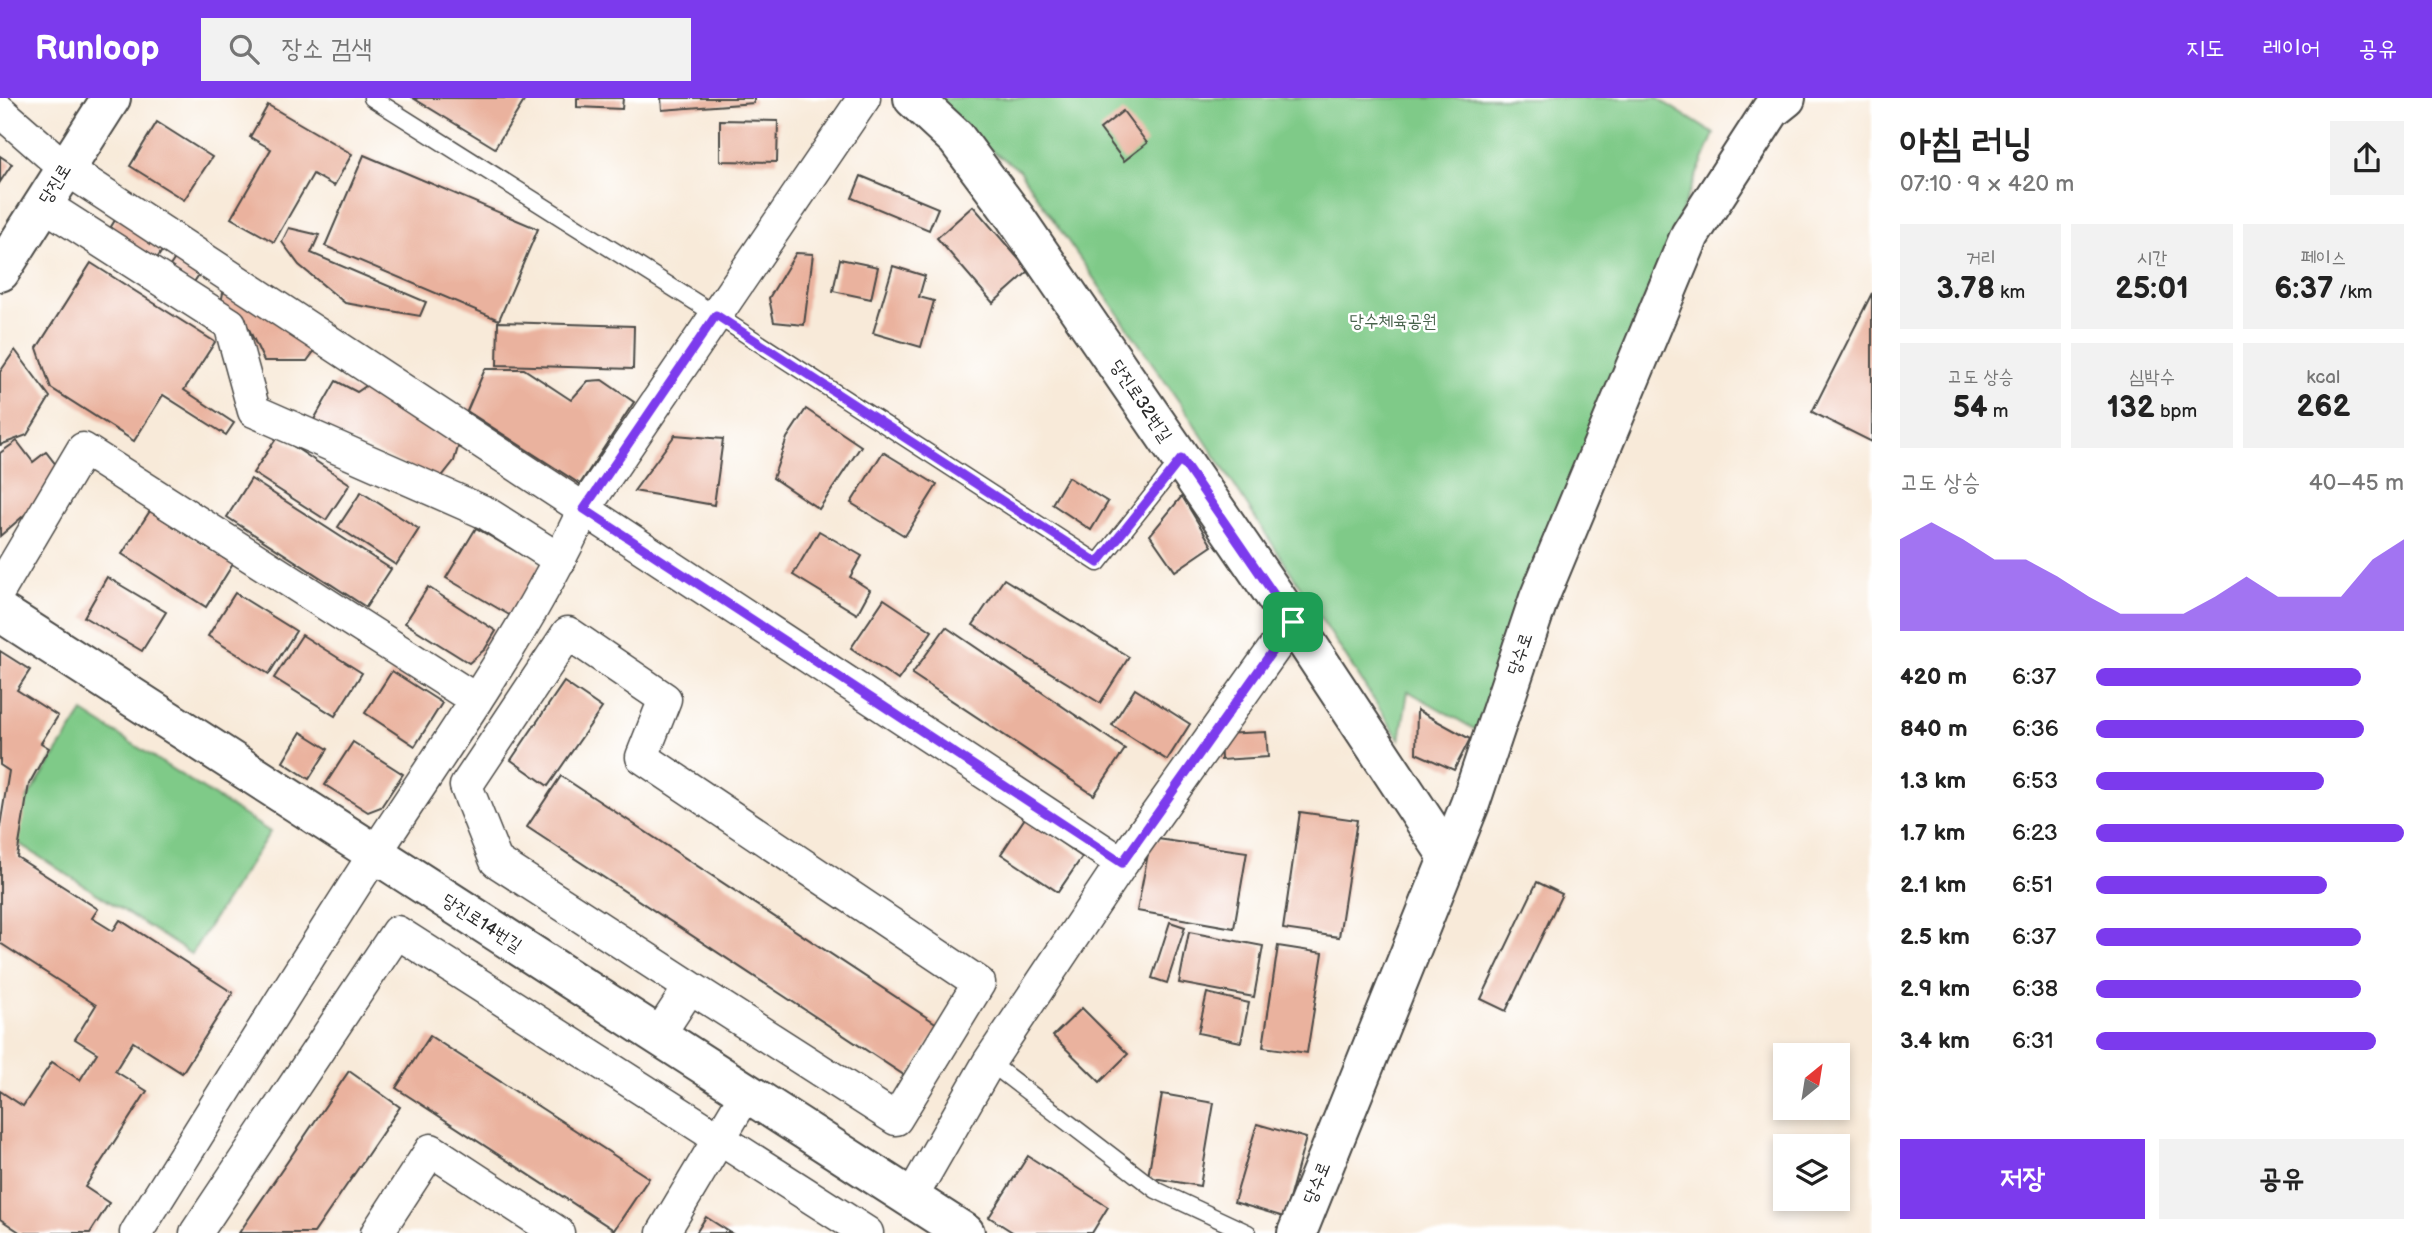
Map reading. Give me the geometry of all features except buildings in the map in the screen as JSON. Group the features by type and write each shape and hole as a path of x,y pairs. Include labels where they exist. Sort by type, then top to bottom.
{"street":[{"name":"당진로","path":"0,272 111,98"},
{"path":"136,1233 375,853 476,700 560,560 584,509 864,98"},
{"name":"당진로32번길","path":"913,98 956,138 1015,216 1293,622 1447,856"},
{"name":"당수로","path":"1297,1233 1469,804 1539,598 1690,235 1772,110 1786,98"},
{"path":"0,111 65,168 1122,863"},
{"path":"43,204 230,324 254,411 486,513 560,560"},
{"path":"0,589 83,449 476,700"},
{"name":"당진로14번길","path":"0,612 965,1233"},
{"path":"911,1198 989,1062 1122,863 1293,622"},
{"path":"568,633 664,699 642,757 979,983 896,1119 690,987 496,860 466,786 568,633"},
{"path":"196,1233 397,932 867,1233"},
{"path":"658,1036 690,987"},
{"path":"663,1233 747,1093"},
{"path":"377,1233 431,1150 558,1233"}],"lane":[{"path":"372,98 716,315 1098,563 1181,459"},
{"path":"989,1062 1156,1190 1248,1233"}],"green space":[{"name":"당수체육공원","path":"938,98 1657,98 1714,134 1611,378 1476,730 1408,691 1400,740 1189,416 1018,169 982,144"},
{"path":"83,712 270,832 191,954 4,834"}],"route":[{"path":"716,315 1098,563 1181,459 1293,622 1122,863 584,509 716,315"}]}
